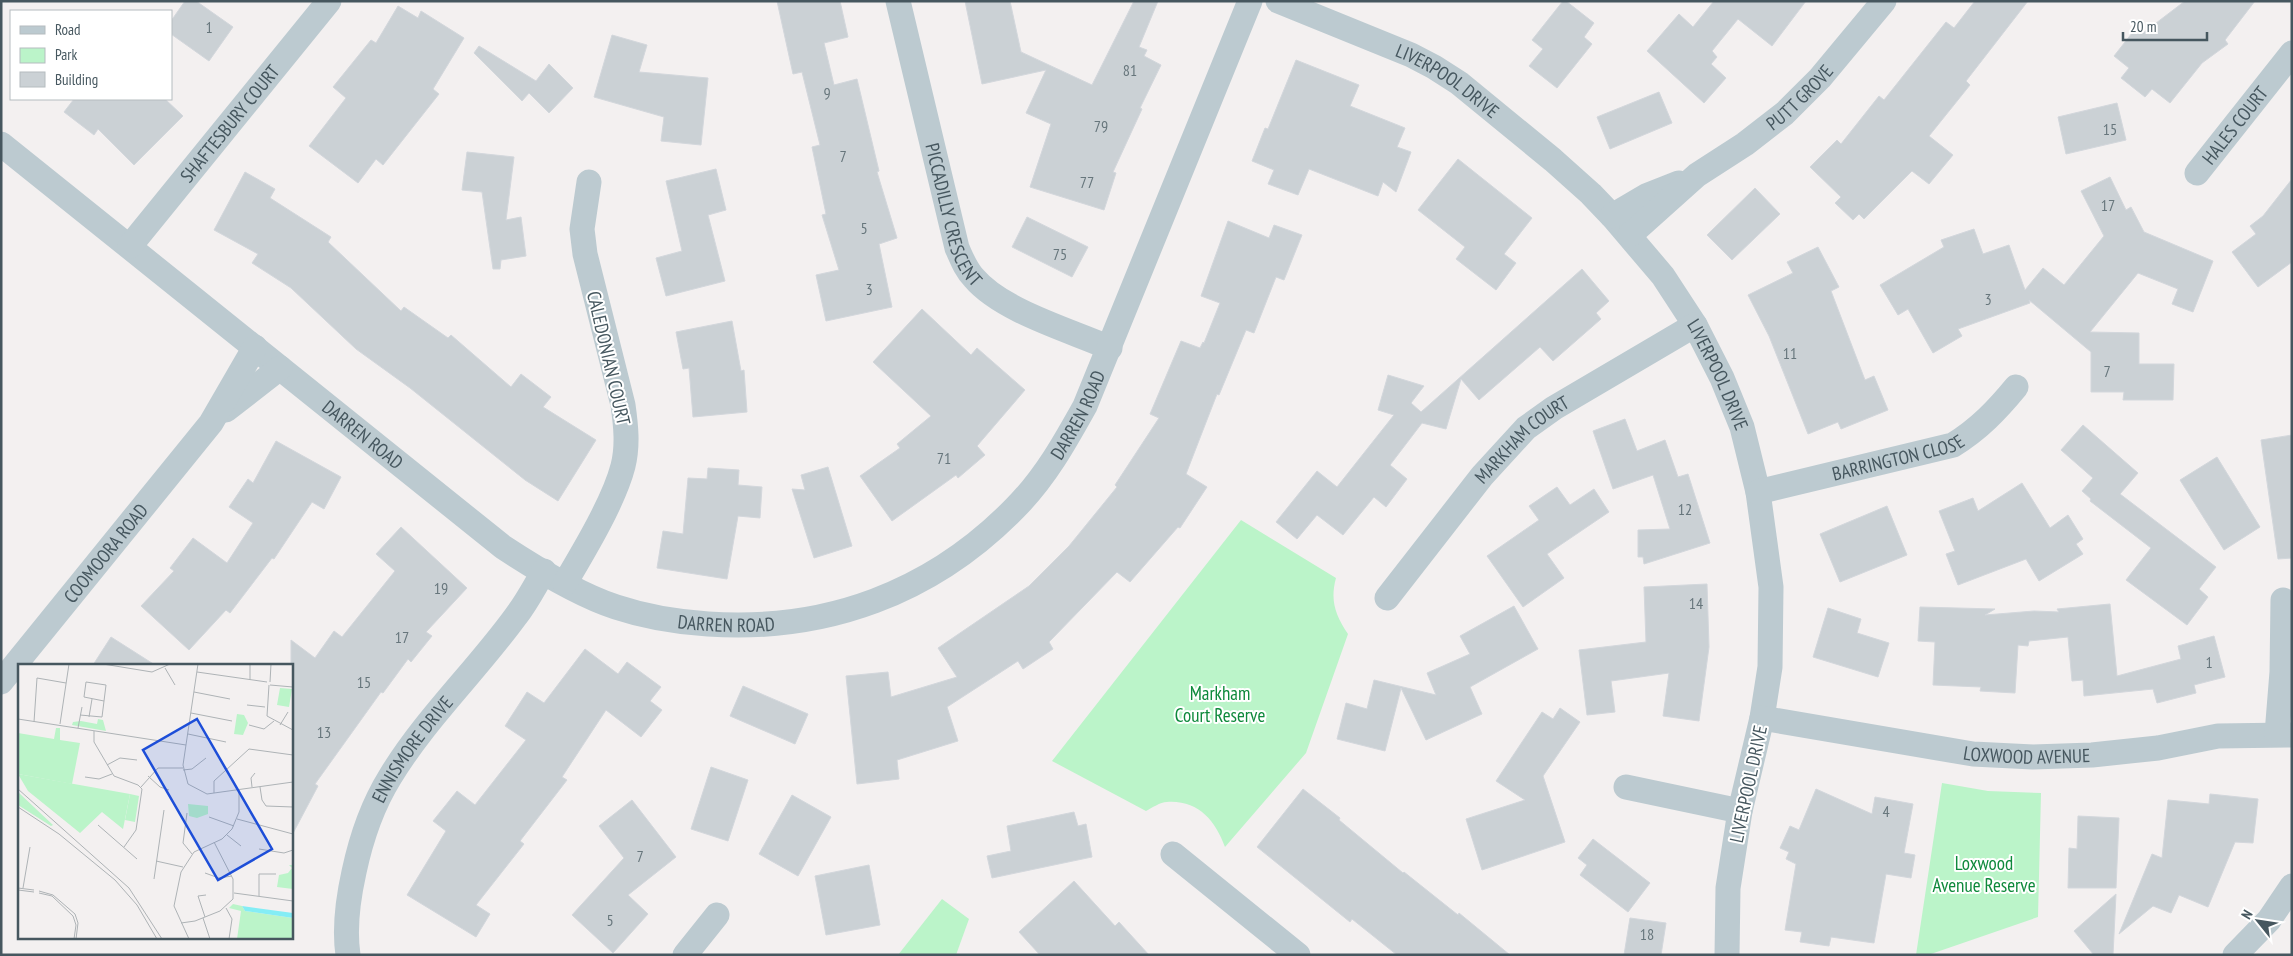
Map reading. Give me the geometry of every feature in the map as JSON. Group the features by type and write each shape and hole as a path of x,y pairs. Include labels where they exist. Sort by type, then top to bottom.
{"street":[{"name":"SHAFTESBURY COURT","path":"130,246 328,1"},
{"name":"PICCADILLY CRESCENT","path":"898,1 957,248 965,266 987,292 1005,304 1110,348"},
{"name":"DARREN ROAD","path":"1,144 503,547 565,583 615,607 645,615 686,622 728,625 792,623 829,616 878,601 937,571 978,542 1017,507 1042,478 1064,446 1085,406 1250,1"},
{"name":"LIVERPOOL DRIVE","path":"1278,1 1411,55 1434,67 1459,83 1553,160 1612,216 1663,276 1694,325 1722,378 1742,427 1758,492 1771,587 1770,666 1762,718 1740,811 1728,888 1728,955"},
{"name":"PUTT GROVE","path":"1630,235 1697,175 1745,144 1785,113 1820,78 1884,1"},
{"name":"HALES COURT","path":"2197,173 2292,53"},
{"name":"PUTT GROVE","path":"1612,216 1646,196 1697,175"},
{"name":"CALEDONIAN COURT","path":"565,583 612,494 623,467 626,450 627,429 623,405 585,254 582,229 589,182"},
{"name":"MARKHAM COURT","path":"1387,598 1482,476 1526,428 1554,408 1694,325"},
{"name":"COOMOORA ROAD","path":"1,682 211,423 255,348"},
{"name":"COOMOORA ROAD","path":"211,423 251,389 280,368"},
{"name":"BARRINGTON CLOSE","path":"1758,492 1953,444 1971,434 1990,417 2016,387"},
{"name":"ENNISMORE DRIVE","path":"348,955 347,915 350,888 364,833 376,802 390,777 411,747 517,615 544,571"},
{"path":"2283,600 2282,672 2285,734"},
{"name":"LOXWOOD AVENUE","path":"1762,718 1973,754 2032,757 2092,755 2158,748 2218,736 2285,734"},
{"path":"1626,787 1740,811"},
{"path":"1173,854 1298,955"},
{"path":"2235,955 2269,920 2292,886"},
{"path":"685,955 718,916"}],"green space":[{"name":"Markham Court Reserve","path":"1241,520 1336,578 1334,586 1335,607 1348,634 1306,753 1225,847 1210,820 1188,804 1164,802 1146,811 1052,761"},
{"name":"Loxwood Avenue Reserve","path":"1942,783 1988,791 2041,793 2038,917 1928,955 1916,955"},
{"path":"942,899 969,919 956,955 898,955"}],"building":[{"path":"185,1 196,1 233,27 209,61 172,35 172,20"},
{"path":"777,1 840,1 848,37 824,43 834,85 857,79 879,171 877,172 897,238 879,244 892,307 826,321 816,275 839,270 822,215 826,214 812,147 820,145 802,72 793,74"},
{"path":"965,1 1010,1 1021,52 1092,85 1134,1 1158,1 1139,47 1147,50 1144,56 1161,65 1140,108 1142,109 1113,172 1116,173 1104,210 1030,187 1051,124 1026,113 1046,70 982,84"},
{"path":"1563,1 1566,1 1594,23 1584,37 1592,44 1557,88 1529,66 1543,49 1532,40"},
{"path":"1714,1 1806,1 1772,46 1738,19 1712,51 1717,57 1711,64 1726,78 1704,103 1647,51 1679,14 1693,27"},
{"path":"1975,1 2028,1 1966,81 1970,85 1929,136 1953,155 1929,184 1912,171 1864,219 1859,214 1853,220 1835,203 1841,197 1810,167 1837,140 1841,144 1879,96 1884,100 1946,22 1954,28"},
{"path":"2185,1 2255,1 2225,40 2228,44 2202,63 2170,103 2152,89 2145,97 2121,78 2129,68 2114,56 2136,28 2143,33"},
{"path":"398,6 418,18 421,11 464,38 433,89 439,94 383,165 376,159 358,183 309,146 346,98 333,87 371,40 376,43"},
{"path":"612,35 647,45 639,72 708,78 701,145 661,141 664,117 594,97"},
{"path":"479,46 536,81 549,64 573,88 549,113 529,93 522,101 474,53"},
{"path":"1296,60 1359,85 1350,106 1405,128 1397,147 1411,152 1396,192 1383,182 1378,196 1309,169 1298,195 1268,184 1274,170 1252,161 1265,128 1268,129"},
{"path":"1659,92 1672,123 1610,149 1597,117"},
{"path":"73,100 166,100 183,116 134,165 98,129 94,135 64,112"},
{"path":"2117,103 2126,140 2066,154 2058,117"},
{"path":"467,152 514,157 506,220 521,217 526,256 501,260 500,269 493,269 482,192 462,190"},
{"path":"1458,159 1532,218 1504,254 1516,263 1496,290 1456,259 1465,247 1418,210"},
{"path":"716,169 726,210 708,215 725,281 666,296 656,258 682,251 666,181"},
{"path":"245,172 275,189 270,198 331,237 328,242 401,311 404,307 448,338 451,335 511,387 521,374 551,397 543,407 596,440 558,501 525,480 410,388 356,349 291,288 252,263 258,254 214,230"},
{"path":"2110,177 2126,210 2131,207 2144,232 2213,261 2193,312 2172,304 2178,289 2138,273 2090,332 2139,333 2139,364 2174,364 2173,400 2123,400 2124,392 2091,392 2091,352 2029,300 2030,303 1958,329 1962,336 1933,353 1908,309 1898,315 1880,285 1944,247 1941,240 1974,229 1983,254 2009,245 2025,290 2043,268 2064,285 2104,236 2081,191"},
{"path":"2292,179 2292,262 2258,287 2232,252 2256,234 2250,226 2263,216"},
{"path":"1755,188 1780,214 1732,260 1707,235"},
{"path":"1027,217 1088,247 1072,277 1012,247"},
{"path":"1228,221 1269,238 1274,225 1302,235 1284,280 1276,277 1254,333 1246,330 1219,395 1217,394 1186,474 1207,487 1180,528 1178,527 1130,582 1117,572 1049,642 1053,649 1023,669 1018,661 947,707 958,741 897,760 899,779 857,784 846,676 888,672 891,697 957,677 938,648 1029,586 1069,546 1117,487 1115,485 1159,418 1150,414 1181,341 1200,348 1204,343 1220,303 1201,296"},
{"path":"1818,247 1839,287 1831,291 1865,380 1874,376 1888,410 1841,429 1838,422 1808,434 1769,336 1748,295 1793,273 1787,262"},
{"path":"1582,269 1609,301 1596,313 1601,319 1553,361 1540,347 1479,400 1461,379 1446,429 1422,423 1390,465 1407,479 1386,507 1374,497 1343,535 1317,515 1297,539 1276,522 1317,471 1337,487 1394,415 1378,410 1388,375 1424,386 1411,403 1421,412"},
{"path":"922,309 971,355 977,348 1025,390 977,446 985,455 958,478 956,475 892,521 860,476 900,448 897,444 931,416 873,362"},
{"path":"732,321 741,371 744,370 747,412 693,417 689,368 683,369 676,332"},
{"path":"1625,419 1637,451 1665,440 1678,477 1688,474 1710,543 1644,564 1643,557 1638,557 1638,530 1670,529 1653,475 1613,489 1593,431"},
{"path":"2083,425 2138,473 2120,494 2216,567 2199,589 2208,597 2187,625 2126,580 2151,548 2090,501 2091,499 2082,491 2093,478 2061,450"},
{"path":"2292,435 2292,558 2278,559 2261,440"},
{"path":"276,441 341,477 324,509 312,502 274,559 272,558 230,613 226,610 189,650 141,606 174,571 170,568 193,538 227,563 253,523 229,507 248,479 253,483"},
{"path":"2217,457 2260,527 2224,550 2180,480"},
{"path":"828,467 852,546 814,558 792,489 805,490 801,475"},
{"path":"708,468 739,470 738,485 762,487 760,518 738,516 727,579 657,568 663,531 683,534 688,478 707,479"},
{"path":"2022,483 2050,528 2068,515 2083,539 2076,544 2083,554 2039,581 2026,559 1958,585 1946,554 1955,551 1939,511 1973,498 1978,511"},
{"path":"1557,487 1570,505 1594,489 1609,512 1547,554 1564,578 1523,607 1487,556 1539,520 1529,506"},
{"path":"1887,506 1907,555 1840,582 1820,534"},
{"path":"401,527 467,588 426,632 432,636 411,662 408,659 383,693 381,692 315,784 318,786 292,835 291,640 315,658 334,631 342,637 395,571 376,554"},
{"path":"1707,584 1709,647 1699,721 1663,716 1669,673 1611,681 1615,712 1587,715 1579,650 1646,642 1644,587"},
{"path":"2110,604 2117,676 2181,659 2178,646 2214,636 2225,677 2194,685 2196,693 2157,703 2153,689 2084,696 2083,680 2072,681 2068,637 2029,641 2028,646 2018,645 2015,693 1980,691 1981,687 1933,685 1935,642 1918,641 1920,607 1995,609 1985,615 2034,611 2059,612 2057,609"},
{"path":"1514,606 1538,649 1470,687 1482,714 1426,740 1401,688 1385,751 1337,739 1346,703 1367,709 1374,680 1436,695 1427,673 1470,654 1460,636"},
{"path":"1828,608 1861,619 1857,633 1889,643 1878,677 1813,657"},
{"path":"111,637 153,664 94,664"},
{"path":"585,649 618,674 627,662 661,687 650,701 662,710 641,737 606,710 562,777 567,780 520,841 524,844 476,905 490,914 476,937 407,895 446,831 433,821 457,791 475,805 526,740 505,726 527,692 544,703"},
{"path":"743,686 808,714 795,744 730,716"},
{"path":"1560,708 1580,722 1543,776 1565,842 1482,870 1466,819 1525,800 1496,781 1542,712 1553,719"},
{"path":"711,767 748,780 728,841 691,829"},
{"path":"1303,789 1340,818 1339,820 1403,873 1458,915 1459,913 1510,955 1397,955 1352,919 1350,922 1257,847"},
{"path":"1816,789 1872,814 1875,797 1913,804 1904,853 1915,855 1911,878 1886,874 1874,943 1831,937 1829,946 1800,942 1802,932 1785,930 1796,864 1786,859 1789,852 1780,848 1790,826 1799,830"},
{"path":"2210,794 2258,799 2253,843 2235,842 2208,907 2179,895 2171,913 2153,906 2119,934 2152,854 2162,858 2168,800 2209,804"},
{"path":"792,795 831,817 798,876 759,854"},
{"path":"632,800 676,857 628,895 648,914 613,953 572,915 624,858 599,826"},
{"path":"1074,812 1078,826 1086,824 1092,857 992,878 987,856 1011,851 1007,826"},
{"path":"2078,816 2119,818 2116,888 2068,888 2069,848 2077,849"},
{"path":"1593,839 1650,883 1628,912 1580,875 1587,865 1578,858"},
{"path":"869,865 880,925 826,935 815,876"},
{"path":"1074,881 1115,926 1119,922 1149,955 1040,955 1019,932"},
{"path":"2116,894 2113,955 2094,955 2074,931"},
{"path":"1630,918 1666,923 1661,955 1624,955"}]}
